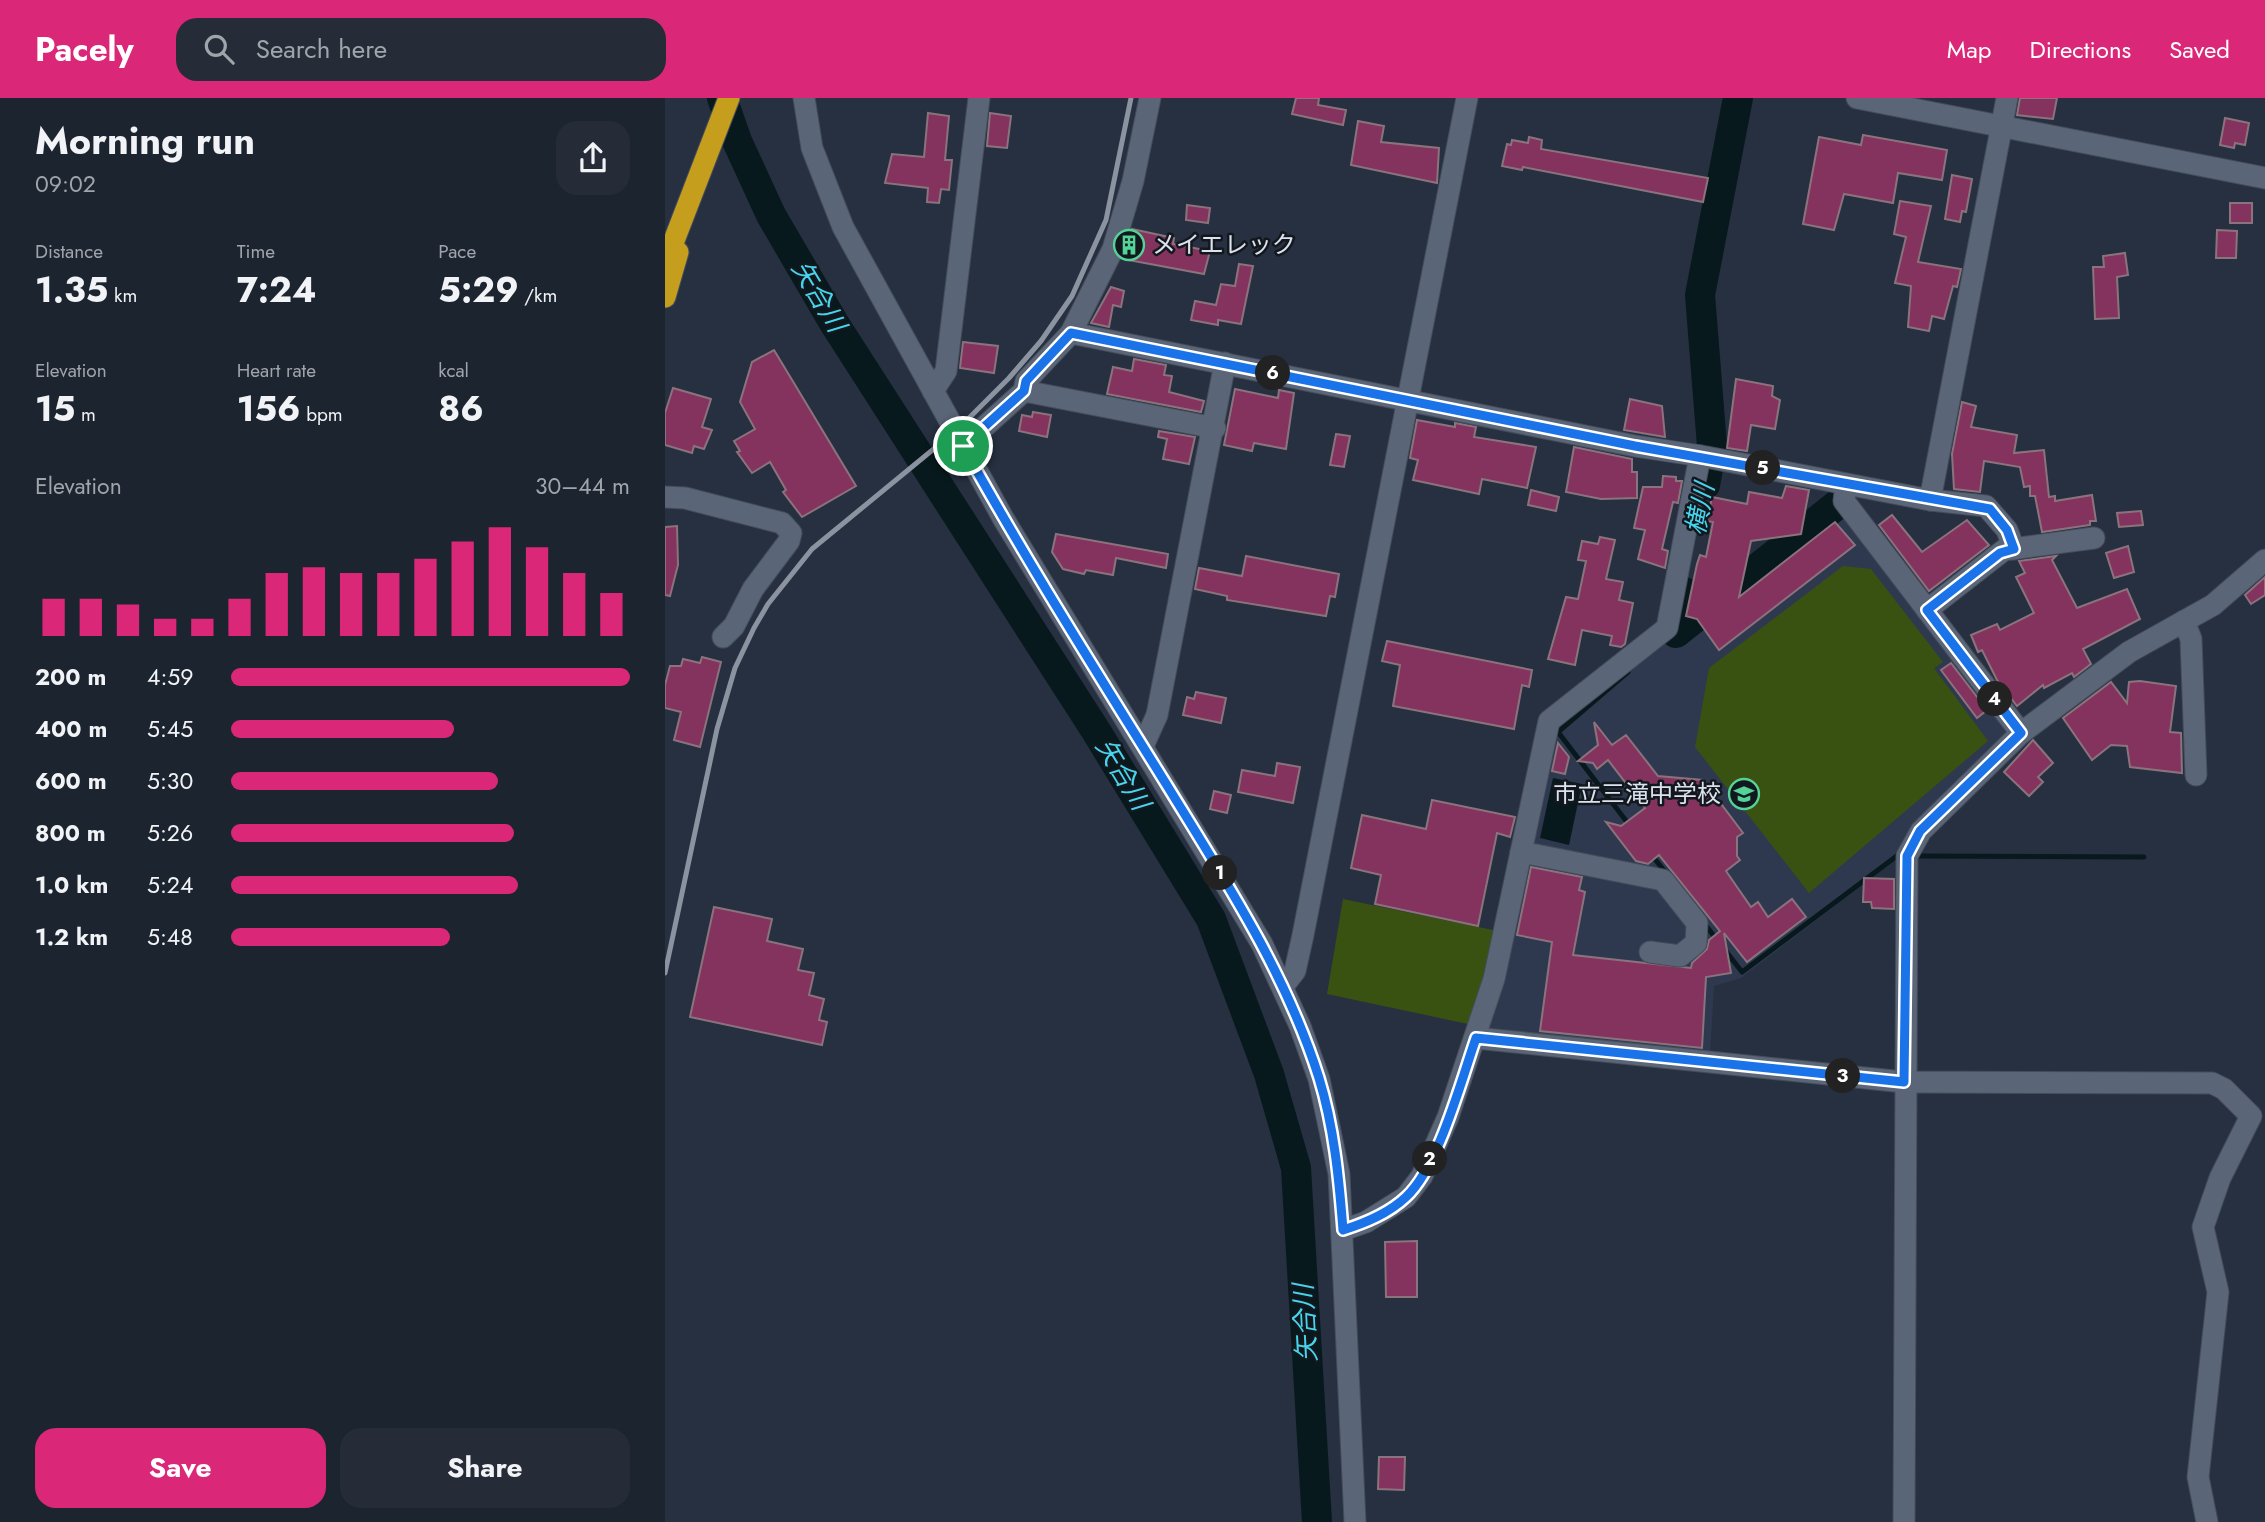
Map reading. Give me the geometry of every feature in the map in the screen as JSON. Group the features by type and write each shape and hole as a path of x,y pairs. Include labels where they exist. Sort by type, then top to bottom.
{"highway":[{"path":"665,264 729,98"},
{"path":"665,297 698,183"}],"street":[{"path":"804,98 812,148 834,207 933,391 1038,578 1143,746 1283,985 1322,1091 1339,1174 1355,1522"},
{"path":"933,391 946,371 979,98"},
{"path":"963,446 1024,391 1026,381 1071,333 1113,249 1133,181 1150,98"},
{"path":"1283,985 1295,971 1303,935 1467,98"},
{"path":"1857,98 2265,178"},
{"path":"1930,500 2007,98"},
{"path":"1071,333 1635,446 1930,500 1986,506 2007,530 2014,549"},
{"path":"1143,746 1157,715 1215,428 1225,363"},
{"path":"1024,391 1215,428"},
{"path":"1343,1230 1366,1223 1387,1211 1415,1187 1448,1116 1494,979 1549,722 1667,628 1705,457"},
{"path":"1846,485 1844,501 2021,733"},
{"path":"665,497 685,498 782,523 791,533 789,541 753,589 734,626 723,636"},
{"path":"1927,610 2000,553 2094,538"},
{"path":"1904,1522 1907,856 1920,831 2021,733 2129,652 2213,604 2265,560"},
{"path":"2184,621 2191,639 2196,775"},
{"path":"1521,852 1663,880 1697,923 1696,943 1680,956 1650,952"},
{"path":"1476,1038 1904,1082 2212,1083 2224,1089 2258,1116 2217,1185 2203,1227 2218,1292 2198,1477 2207,1522"}],"shaded area":[{"name":"市立三滝中学校","path":"1847,512 2013,732 1903,854 1741,978 1714,986 1710,1056 1486,1032 1553,727 1671,633 1686,639"},
{"path":"1553,778 1582,784 1569,845 1540,838"}],"green space":[{"path":"1843,566 1871,569 1943,662 1934,668 1988,741 1809,893 1695,747 1709,668"},
{"path":"1343,899 1493,930 1483,982 1468,1024 1327,994"}],"building":[{"path":"1296,98 1319,98 1318,105 1346,110 1343,125 1292,114"},
{"path":"2020,98 2057,98 2053,119 2017,115"},
{"path":"928,113 949,116 945,160 952,160 949,190 941,189 939,203 927,202 928,188 885,183 892,154 924,157"},
{"path":"990,113 1011,116 1007,148 987,146"},
{"path":"2225,118 2249,123 2245,145 2235,143 2234,148 2220,145"},
{"path":"1358,121 1384,126 1381,142 1439,148 1437,183 1351,165"},
{"path":"1863,135 1947,150 1942,180 1898,173 1893,203 1844,194 1834,230 1803,224 1819,137 1861,145"},
{"path":"1529,137 1542,140 1541,149 1708,178 1703,202 1523,167 1522,170 1502,166 1507,144 1511,145 1512,140 1528,143"},
{"path":"1952,175 1972,179 1966,212 1962,211 1960,222 1945,219"},
{"path":"1900,201 1931,206 1918,262 1961,269 1957,287 1953,286 1944,319 1932,316 1929,331 1908,327 1911,286 1895,283 1906,237 1894,234"},
{"path":"2230,203 2252,203 2252,223 2230,223"},
{"path":"1187,205 1210,208 1208,223 1186,220"},
{"path":"1132,229 1174,238 1173,244 1210,251 1204,274 1123,259"},
{"path":"2217,230 2237,231 2236,258 2216,258"},
{"path":"2125,253 2128,275 2117,277 2119,318 2095,319 2093,267 2104,267 2103,256"},
{"path":"1239,264 1253,266 1241,324 1218,320 1218,325 1191,320 1195,301 1216,305 1221,284 1235,286"},
{"path":"1111,287 1124,291 1121,307 1113,305 1109,327 1091,323"},
{"path":"963,342 998,346 994,373 960,368"},
{"path":"774,350 856,486 802,517 783,492 786,490 770,462 752,473 737,452 740,451 734,441 755,429 740,402 752,362"},
{"path":"1134,359 1166,365 1164,375 1172,376 1169,392 1204,401 1201,412 1107,394 1113,367 1132,371"},
{"path":"1736,379 1773,386 1772,396 1780,400 1775,429 1751,425 1747,451 1727,448"},
{"path":"673,388 711,399 702,427 712,430 704,449 694,446 692,453 665,445 665,413"},
{"path":"1235,389 1278,398 1279,390 1294,393 1286,449 1254,443 1252,451 1224,445"},
{"path":"1630,399 1662,406 1665,437 1624,430"},
{"path":"1962,402 1976,406 1971,427 2017,435 2014,453 2044,450 2049,497 2055,496 2055,501 2092,495 2096,521 2090,521 2090,525 2042,532 2035,496 2030,496 2030,486 2024,487 2020,467 1984,461 1980,492 1954,489 1952,454"},
{"path":"1033,412 1051,415 1047,437 1019,431 1022,415 1032,417"},
{"path":"1417,420 1455,427 1455,423 1476,427 1474,437 1536,447 1527,488 1482,479 1479,494 1413,480 1418,460 1410,458"},
{"path":"1159,431 1195,437 1189,464 1163,459 1167,439 1158,437"},
{"path":"1336,434 1350,436 1344,467 1330,465"},
{"path":"1574,447 1632,459 1632,472 1637,472 1637,498 1601,499 1566,492"},
{"path":"1663,476 1676,477 1676,481 1682,481 1678,503 1673,502 1662,549 1668,551 1665,568 1638,559 1645,530 1634,528 1643,487 1662,487"},
{"path":"1786,486 1809,490 1801,534 1751,541 1739,597 1835,522 1855,545 1719,650 1697,619 1686,616 1700,555 1706,557 1713,522 1707,521 1712,497 1747,504 1749,492 1782,498"},
{"path":"1531,490 1559,497 1556,511 1528,505"},
{"path":"2141,511 2143,525 2119,527 2117,513"},
{"path":"1892,515 1922,552 1967,520 1989,545 1929,591 1879,525"},
{"path":"677,526 678,565 670,596 665,595 665,527"},
{"path":"1056,534 1168,554 1166,568 1116,558 1113,575 1086,570 1084,574 1063,569 1052,552"},
{"path":"1600,537 1615,540 1606,579 1623,582 1619,600 1633,603 1625,644 1621,647 1610,645 1612,636 1582,630 1575,665 1548,659 1566,597 1578,599 1586,561 1578,560 1582,541 1598,544"},
{"path":"2128,546 2134,572 2114,578 2106,553"},
{"path":"1246,556 1339,574 1335,597 1330,596 1326,616 1227,600 1227,596 1195,589 1199,568 1242,576"},
{"path":"2056,556 2052,560 2077,608 2127,589 2140,619 2083,649 2091,664 2074,677 2072,673 2044,688 2043,685 2017,706 1997,680 1982,650 1978,652 1971,635 1997,624 2000,630 2034,613 2016,577 2025,573 2019,561"},
{"path":"2265,577 2265,595 2251,604 2245,595"},
{"path":"1387,641 1532,670 1529,687 1522,685 1514,729 1393,706 1400,665 1382,661"},
{"path":"702,657 721,662 700,747 674,740 681,712 665,708 665,685 670,666 681,666 683,659 700,663"},
{"path":"1951,663 1987,710 1977,718 1941,670"},
{"path":"2111,682 2127,703 2129,682 2176,686 2170,732 2181,733 2182,773 2130,767 2127,746 2111,745 2092,760 2063,718"},
{"path":"1196,692 1226,698 1221,723 1183,715 1187,697 1194,699"},
{"path":"1594,722 1612,745 1626,735 1658,776 1703,780 1743,833 1737,837 1737,856 1740,860 1726,871 1751,907 1758,902 1768,917 1792,899 1806,917 1747,962 1724,933 1731,973 1706,977 1702,1048 1540,1031 1552,942 1517,935 1531,867 1582,877 1579,890 1585,892 1573,955 1691,968 1692,963 1707,949 1709,940 1720,931 1659,855 1648,864 1636,861 1606,822 1621,826 1645,808 1608,760 1597,769 1593,763 1578,761 1598,745"},
{"path":"2033,740 2053,763 2038,777 2043,782 2029,796 2004,772"},
{"path":"1558,743 1569,757 1565,774 1552,771"},
{"path":"1277,763 1300,767 1293,803 1238,792 1242,770 1275,776"},
{"path":"1214,791 1231,795 1227,813 1210,809"},
{"path":"1432,800 1515,817 1510,837 1497,833 1478,926 1375,904 1381,875 1351,868 1362,815 1426,829"},
{"path":"1864,878 1894,879 1894,909 1872,908 1871,902 1863,902"},
{"path":"714,907 772,919 767,941 803,949 798,970 814,973 809,995 824,999 819,1020 827,1022 822,1045 690,1017"},
{"path":"1417,1241 1417,1297 1386,1297 1385,1242"},
{"path":"1379,1457 1405,1457 1404,1490 1378,1489"}],"waterway":[{"name":"矢合川","path":"722,98 737,141 771,215 834,323 1096,731 1211,919 1269,1074 1296,1168 1317,1522"},
{"name":"横川","path":"1705,485 1712,446 1700,295 1738,98"},
{"name":"横川","path":"1684,592 1676,633 1838,504"},
{"path":"1628,672 1558,732 1630,826"},
{"path":"1725,950 1742,972 1902,852"},
{"path":"1650,853 1666,873"},
{"path":"1916,856 2144,857"},
{"path":"1704,923 1717,940"}],"railway":[{"path":"665,973 717,729 735,668 754,628 768,604 812,549 958,429 1009,378 1041,341 1072,296 1106,220 1131,98"}],"place":[{"name":"メイエレック","path":"1129,245"},
{"name":"市立三滝中学校","path":"1744,794"}],"route":[{"path":"1071,333 1635,446 1701,456 1942,503 1986,506 2007,530 2014,549 2000,553 1927,610 2021,733 1920,831 1907,856 1904,1082 1476,1038 1448,1116 1415,1187 1387,1211 1366,1223 1343,1230 1339,1174 1331,1127 1319,1079 1283,985 1194,829 1038,578 963,446 1024,391 1026,381 1071,333"}]}
